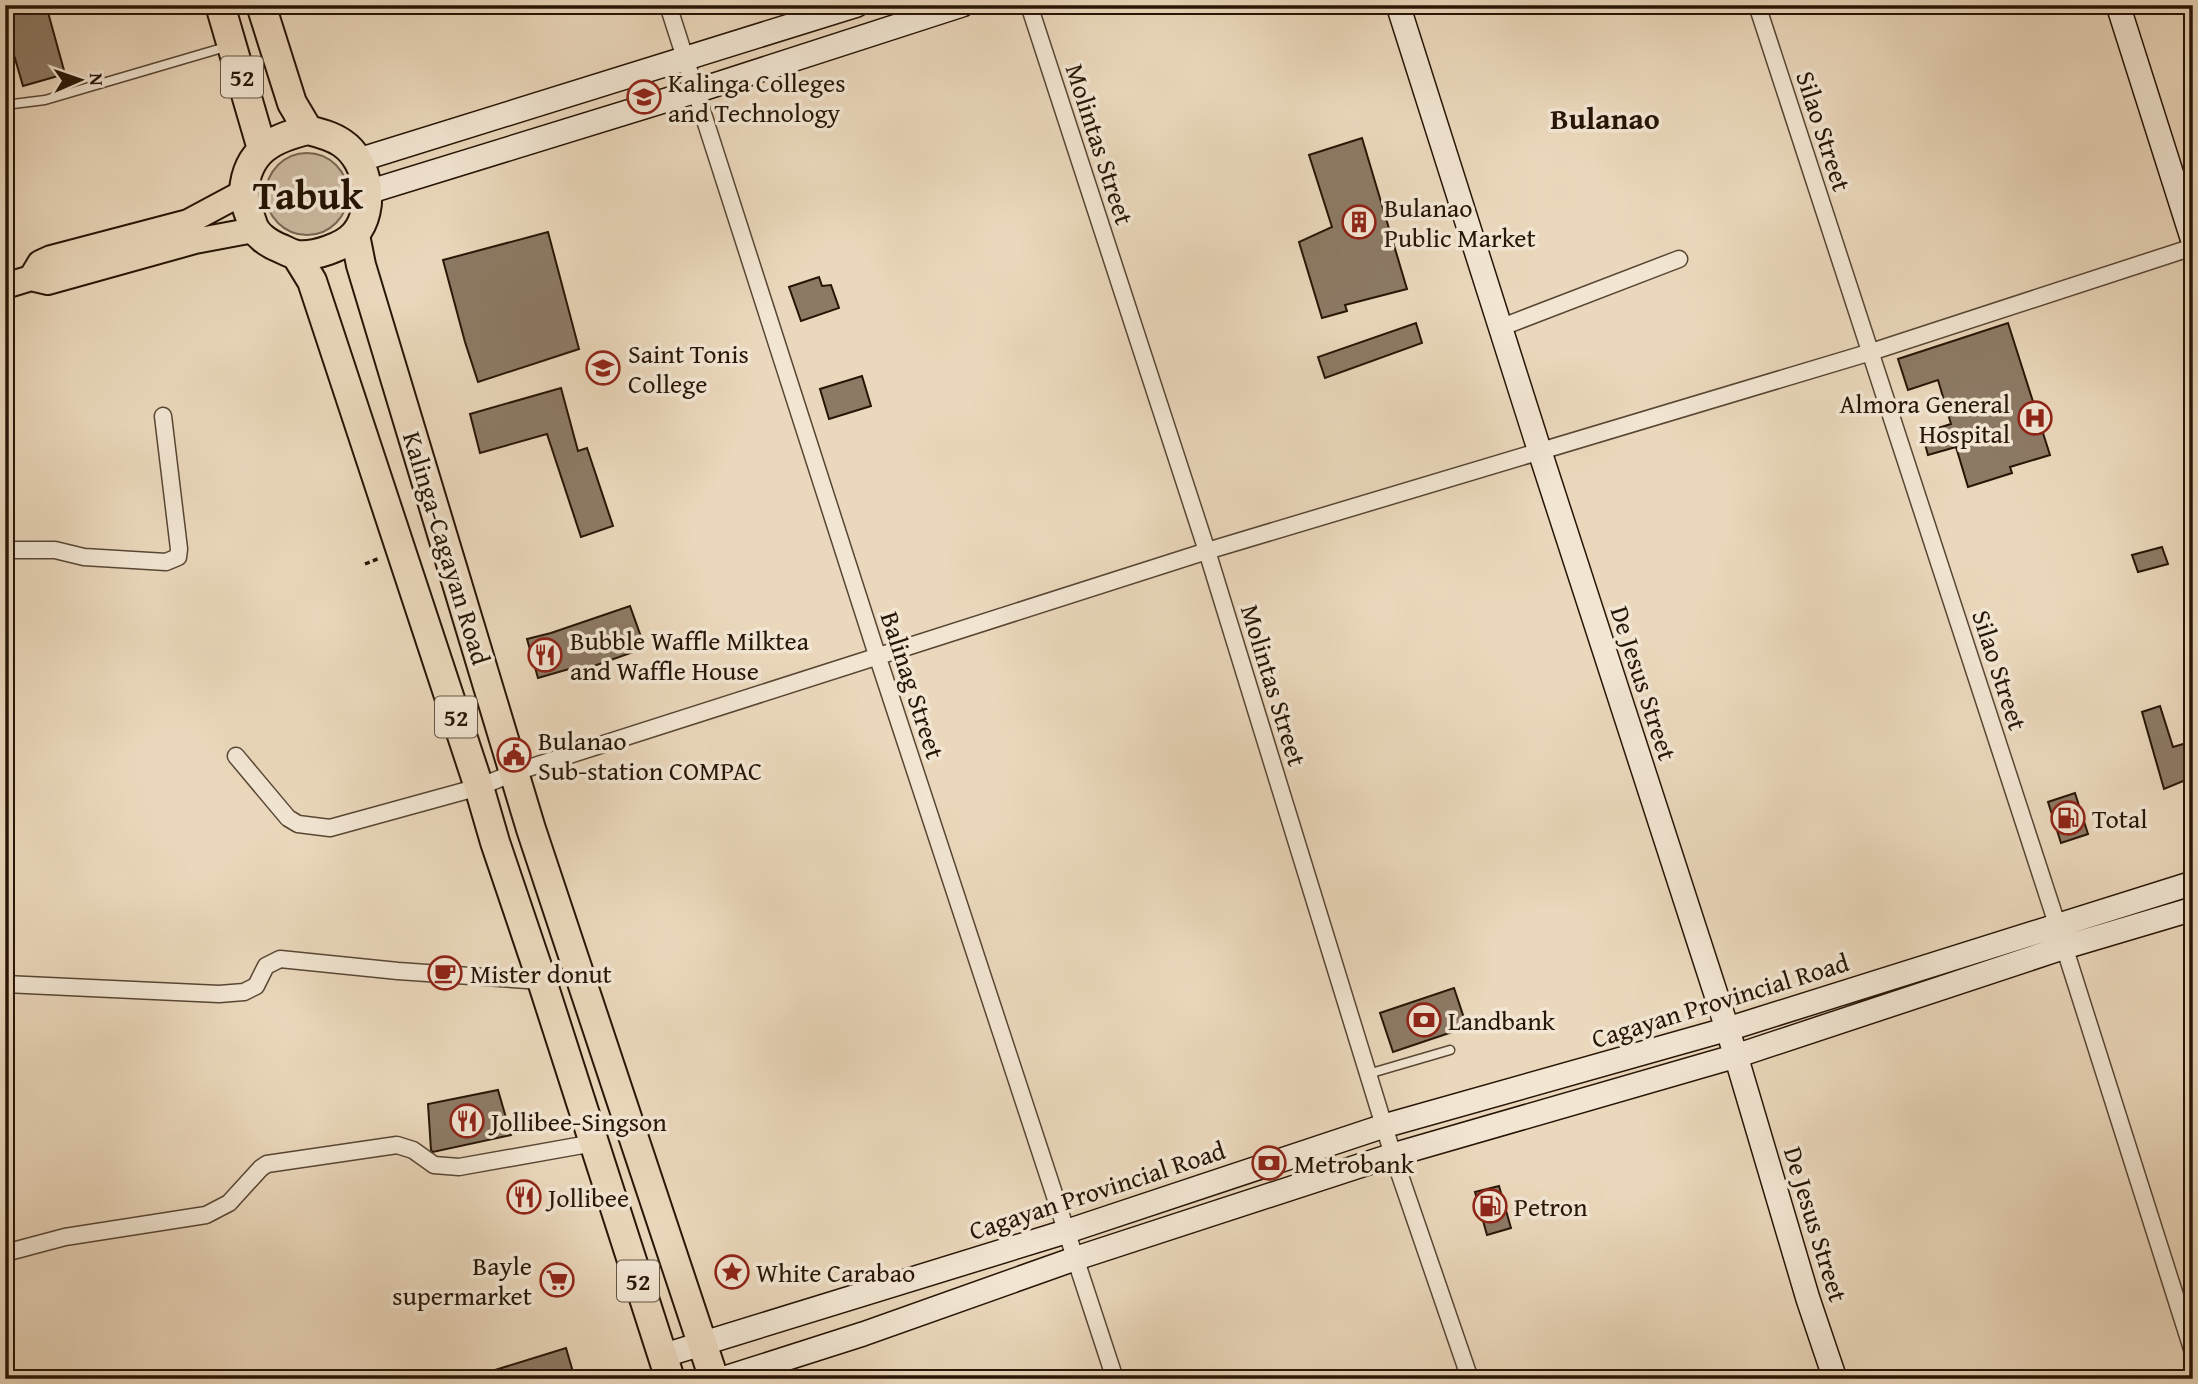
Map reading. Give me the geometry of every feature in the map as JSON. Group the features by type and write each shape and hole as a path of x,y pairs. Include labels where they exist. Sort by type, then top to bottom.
{"highway":[{"name":"52","path":"220,5 262,149"},
{"name":"52","path":"261,5 292,103 307,130"},
{"path":"307,130 323,133 343,143 359,160 368,192 363,217 355,234 327,252 296,255 272,245 254,230 244,192 251,165 262,149 283,136 307,130"},
{"name":"Kalinga-Cagayan Road","path":"355,234 361,265 531,829 714,1379"},
{"name":"Kalinga-Cagayan Road","path":"296,255 312,281 479,787 666,1368"}],"main road":[{"path":"359,160 857,5"},
{"path":"368,192 696,91 962,5"},
{"name":"De Jesus Street","path":"1398,5 1728,1029 1808,1298 1835,1379"},
{"path":"2118,5 2193,241"},
{"path":"31,278 40,263 51,258 188,222 244,192"},
{"path":"5,286 31,278 48,282 195,241 254,230"},
{"name":"Cagayan Provincial Road","path":"666,1368 700,1343 1068,1231 1384,1126 1728,1029 2193,883"},
{"path":"722,1379 863,1334 1077,1258 1393,1155 1736,1056 2064,947 2193,909"},
{"path":"850,1297 863,1334"}],"street":[{"name":"Balinag Street","path":"668,5 878,658 1115,1379"},
{"name":"Molintas Street","path":"1029,5 1207,551 1393,1155 1470,1379"},
{"name":"Silao Street","path":"1757,5 2057,924 2193,1352"},
{"path":"236,756 288,818 298,824 330,828 479,787 516,772 1207,551 1871,352 2193,247"},
{"path":"1502,327 1679,259"},
{"path":"5,550 55,550 84,557 166,562 178,557 163,415"},
{"path":"5,984 244,992 256,986 266,966 280,959 542,981"},
{"path":"5,1253 65,1237 206,1215 229,1203 267,1164 397,1145 413,1150 435,1165 459,1167 594,1143"}],"lane":[{"path":"89,5 106,8 112,5"},
{"path":"5,105 45,100 232,45"},
{"path":"1368,1074 1450,1050"}],"shaded area":[{"path":"307,153 323,156 336,165 345,178 348,194 345,210 336,223 323,232 307,235 291,232 278,223 269,210 266,194 269,178 278,165 291,156"}],"building":[{"path":"5,5 46,5 65,74 23,86 5,24"},
{"name":"Bulanao Public Market","path":"1362,138 1407,289 1345,305 1347,311 1322,318 1299,242 1332,227 1309,155"},
{"path":"548,232 579,349 478,382 443,260"},
{"path":"819,277 822,286 831,285 839,308 801,321 789,287"},
{"path":"1416,323 1422,343 1325,378 1318,357"},
{"path":"2008,323 2050,455 2010,467 2012,473 1968,487 1956,447 1928,455 1922,433 1951,424 1938,380 1908,390 1898,359"},
{"path":"862,376 871,406 829,419 820,389"},
{"path":"561,388 578,451 587,448 613,526 581,537 547,434 480,453 470,414"},
{"path":"2162,547 2168,564 2138,572 2132,555"},
{"path":"630,606 645,648 571,674 569,669 538,678 527,639"},
{"path":"2160,706 2173,747 2193,741 2193,777 2164,789 2142,712"},
{"name":"Total","path":"2075,793 2088,834 2061,843 2048,802"},
{"name":"Landbank","path":"1454,988 1467,1027 1393,1052 1380,1013"},
{"path":"498,1090 511,1135 433,1152 431,1150 428,1104"},
{"path":"1499,1186 1511,1228 1487,1235 1475,1192"},
{"path":"566,1348 575,1379 480,1379 479,1375"}],"place":[{"name":"Kalinga Colleges and Technology","path":"644,97"},
{"name":"Bulanao Public Market","path":"1359,222"},
{"name":"Saint Tonis College","path":"603,368"},
{"name":"Almora General Hospital","path":"2035,418"},
{"name":"Bubble Waffle Milktea and Waffle House","path":"545,655"},
{"name":"Bulanao Sub-station COMPAC","path":"514,755"},
{"name":"Total","path":"2068,818"},
{"name":"Mister donut","path":"445,973"},
{"name":"Landbank","path":"1424,1020"},
{"name":"Jollibee-Singson","path":"467,1121"},
{"name":"Metrobank","path":"1269,1163"},
{"name":"Jollibee","path":"524,1197"},
{"name":"Petron","path":"1490,1206"},
{"name":"White Carabao","path":"732,1272"},
{"name":"Bayle supermarket","path":"557,1280"}],"district":[{"name":"Bulanao","path":"1605,118"},
{"name":"Tabuk","path":"308,194"}]}
